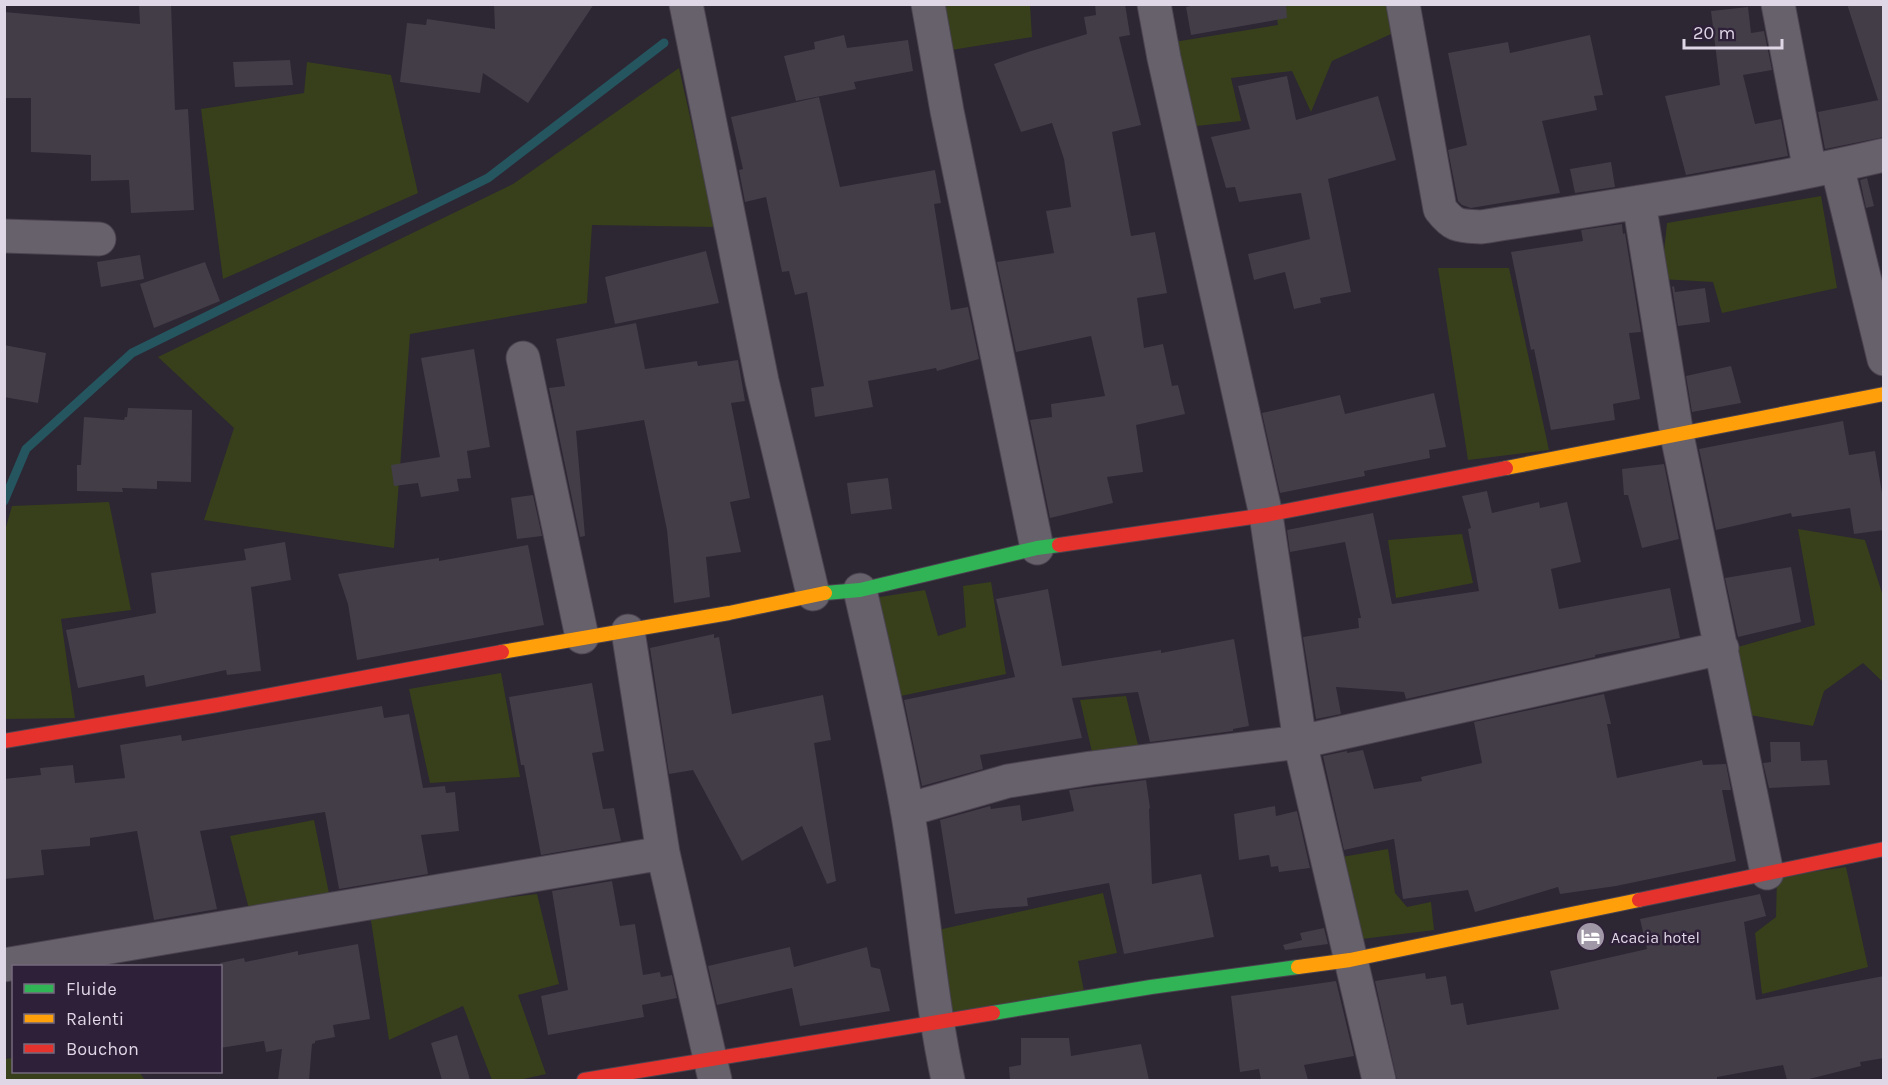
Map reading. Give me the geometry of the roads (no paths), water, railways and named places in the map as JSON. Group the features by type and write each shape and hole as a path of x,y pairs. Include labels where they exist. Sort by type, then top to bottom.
{"street":[{"path":"686,4 762,381 813,594"},
{"path":"928,4 947,111 1036,548"},
{"path":"1154,4 1266,515 1300,742 1379,1080"},
{"path":"1403,4 1436,195 1440,209 1450,222 1463,226 1481,227 1639,202 1884,155"},
{"path":"1778,4 1823,168 1884,359"},
{"path":"1639,202 1677,435 1767,873"},
{"path":"4,236 99,239"},
{"path":"523,358 582,637"},
{"path":"4,741 229,703 582,637 729,613 813,594 860,590 1036,548 1266,515 1884,394"},
{"path":"860,590 907,810 936,1022 948,1080"},
{"path":"628,631 663,854 713,1070"},
{"path":"907,810 1008,781 1091,768 1300,742 1722,648"},
{"path":"584,1080 713,1070 936,1022 1151,987 1350,960 1884,849"},
{"path":"4,965 663,854"}],"waterway":[{"path":"4,501 26,449 132,353 488,178 664,43"}],"place":[{"name":"Acacia hotel","path":"1590,937"}]}
